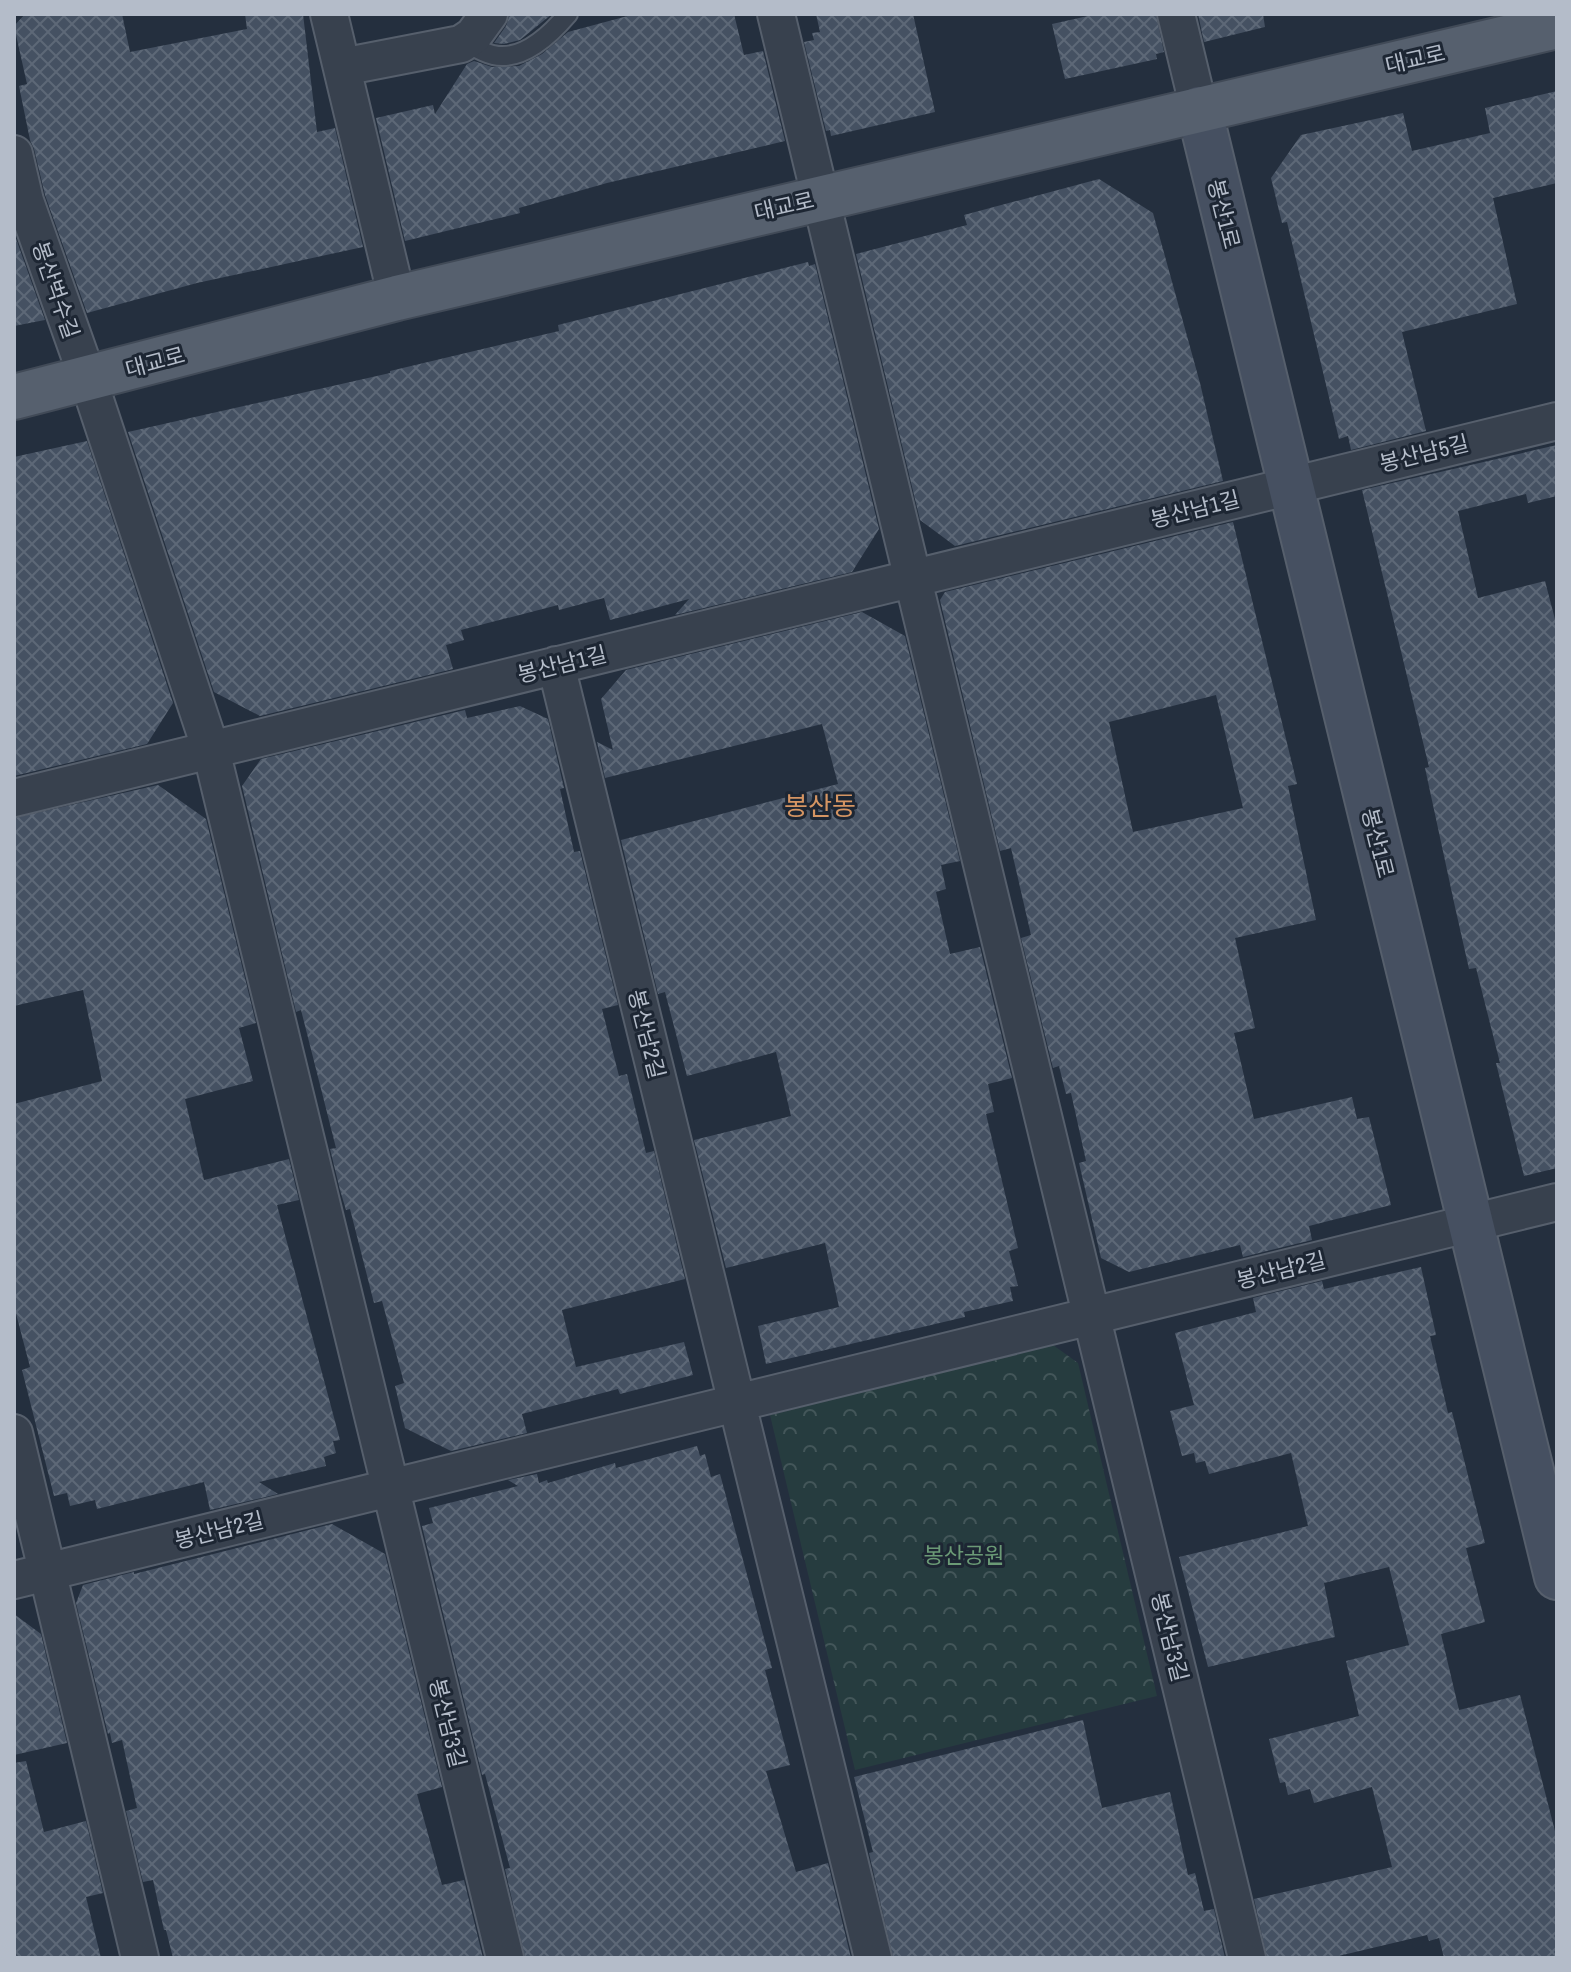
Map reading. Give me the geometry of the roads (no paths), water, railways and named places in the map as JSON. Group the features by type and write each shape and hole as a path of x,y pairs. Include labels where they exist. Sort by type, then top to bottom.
{"main road":[{"name":"대교로","path":"14,397 397,298 1557,26"}],"street":[{"path":"329,14 397,298"},
{"path":"342,67 465,42 489,14"},
{"path":"776,14 1092,1316"},
{"path":"1176,14 1199,109"},
{"name":"봉산1로","path":"1199,109 1557,1577"},
{"name":"봉산벅수길","path":"14,154 25,201 88,379"},
{"path":"88,379 211,750 391,1488"},
{"name":"봉산남5길","path":"1290,486 1557,421"},
{"name":"봉산남1길","path":"14,798 1290,486"},
{"name":"봉산남2길","path":"556,665 737,1403"},
{"name":"봉산남2길","path":"30,1576 1557,1202"},
{"name":"봉산남3길","path":"1092,1316 1247,1958"},
{"path":"737,1403 873,1958"},
{"path":"14,1433 30,1576 140,1958"},
{"name":"봉산남3길","path":"391,1488 505,1958"}],"lane":[{"path":"465,42 493,55 503,56 538,44 568,14"}],"district":[{"name":"봉산동","path":"820,805"}],"park label":[{"name":"봉산공원","path":"964,1555"}]}
